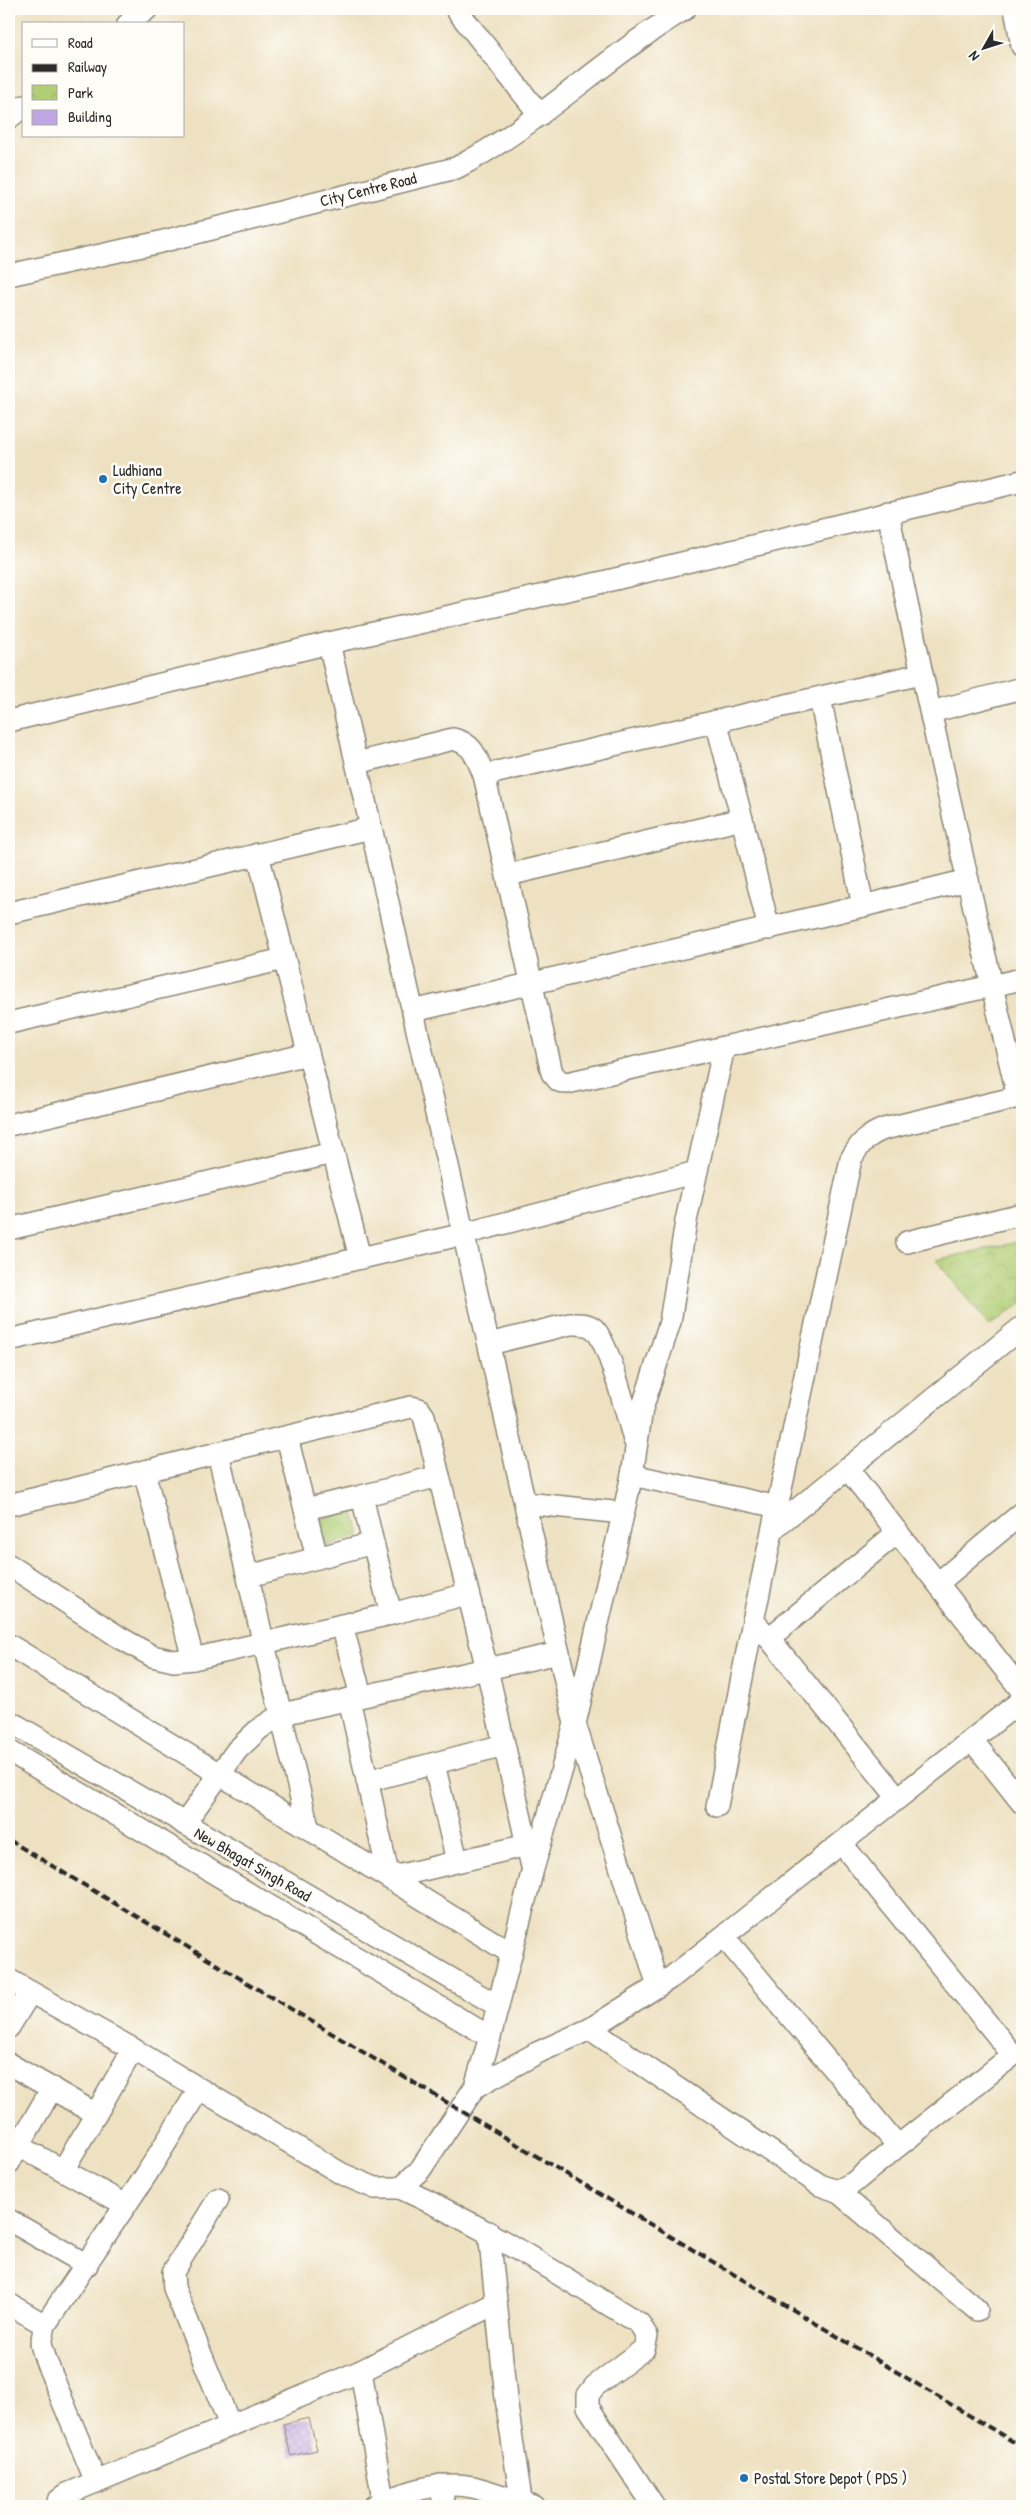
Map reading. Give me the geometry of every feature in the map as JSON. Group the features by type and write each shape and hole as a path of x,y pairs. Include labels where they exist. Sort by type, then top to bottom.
{"street":[{"path":"130,22 146,9"},
{"path":"456,9 540,115"},
{"name":"City Centre Road","path":"9,275 156,242 456,168 488,151 540,115 648,31 685,9"},
{"path":"1015,9 1022,46"},
{"path":"9,118 22,108"},
{"path":"9,721 329,643 603,582 1022,481"},
{"path":"717,1806 753,1621 852,1159 859,1145 870,1135 884,1129 1020,1096 992,985 921,674 888,512"},
{"path":"329,643 575,1724 658,1986"},
{"path":"484,775 921,674"},
{"path":"931,712 1022,688"},
{"path":"820,698 863,906"},
{"path":"716,722 769,928"},
{"path":"357,763 453,739 465,742 474,751 484,775 552,1073 559,1081 567,1083 1022,979"},
{"path":"508,875 742,819"},
{"path":"9,913 371,828"},
{"path":"258,854 360,1258"},
{"path":"413,1011 968,880"},
{"path":"9,1023 284,959"},
{"path":"400,2188 420,2170 475,2087 490,2037 533,1869 575,1724 632,1475 635,1443 642,1408 670,1322 686,1221 724,1047"},
{"path":"9,1125 308,1054"},
{"path":"9,1230 333,1154"},
{"path":"9,1340 464,1234 696,1172"},
{"path":"907,1242 1022,1214"},
{"path":"489,1344 570,1324 584,1324 593,1328 600,1336 606,1351 635,1443"},
{"path":"773,1529 1022,1327"},
{"path":"9,1505 411,1407 419,1409 424,1416 487,1669 533,1869"},
{"path":"287,1437 317,1558"},
{"path":"218,1453 250,1576 308,1827"},
{"path":"847,1468 1022,1691"},
{"path":"144,1471 193,1659"},
{"path":"632,1475 778,1508"},
{"path":"305,1510 439,1476"},
{"path":"362,1496 391,1614"},
{"path":"525,1503 623,1513"},
{"path":"938,1583 1022,1514"},
{"path":"769,1638 898,1532"},
{"path":"250,1576 373,1543"},
{"path":"9,1565 119,1637 152,1656 174,1661 193,1659 391,1614 467,1594"},
{"path":"753,1621 769,1638 898,1798"},
{"path":"342,1625 367,1781 389,1878"},
{"path":"9,1645 512,1953"},
{"path":"184,1824 237,1750 259,1729 282,1714 559,1653"},
{"path":"475,2087 539,2052 590,2029 658,1986 724,1937 1022,1700"},
{"name":"New Bhagat Singh Road","path":"9,1720 498,2006"},
{"path":"972,1740 1022,1803"},
{"path":"367,1781 504,1745"},
{"name":"New Bhagat Singh Road","path":"9,1751 490,2037"},
{"path":"434,1764 457,1862"},
{"path":"389,1878 527,1844"},
{"path":"838,2191 853,2183 898,2146 1018,2061 842,1844"},
{"path":"724,1937 898,2146"},
{"path":"9,1980 199,2088 342,2174 375,2188 400,2188 444,2208 489,2232 639,2323 647,2336 644,2349 595,2386 588,2395 588,2407 654,2506"},
{"path":"9,2027 30,1993"},
{"path":"590,2029 820,2185 838,2191 977,2310"},
{"path":"63,2170 132,2050"},
{"path":"9,2064 96,2114"},
{"path":"52,2088 14,2154 63,2170 126,2205"},
{"path":"96,2482 46,2361 42,2344 45,2325 126,2205 199,2088"},
{"path":"218,2199 173,2272 174,2288 230,2425"},
{"path":"9,2220 87,2265"},
{"path":"361,2371 381,2505 416,2489 441,2485 472,2487 526,2505 506,2399 489,2232"},
{"path":"57,2506 58,2501 67,2494 361,2371 496,2303"},
{"path":"9,2304 45,2325"},
{"path":"441,2485 444,2506"}],"green space":[{"path":"1022,1241 1022,1303 989,1326 936,1260"},
{"path":"353,1510 361,1536 326,1546 318,1520"}],"building":[{"path":"309,2418 317,2450 291,2456 283,2424"}],"railway":[{"path":"9,1840 1022,2447"}],"place":[{"name":"Ludhiana City Centre","path":"103,479"},
{"name":"Postal Store Depot ( PDS )","path":"744,2478"}]}
